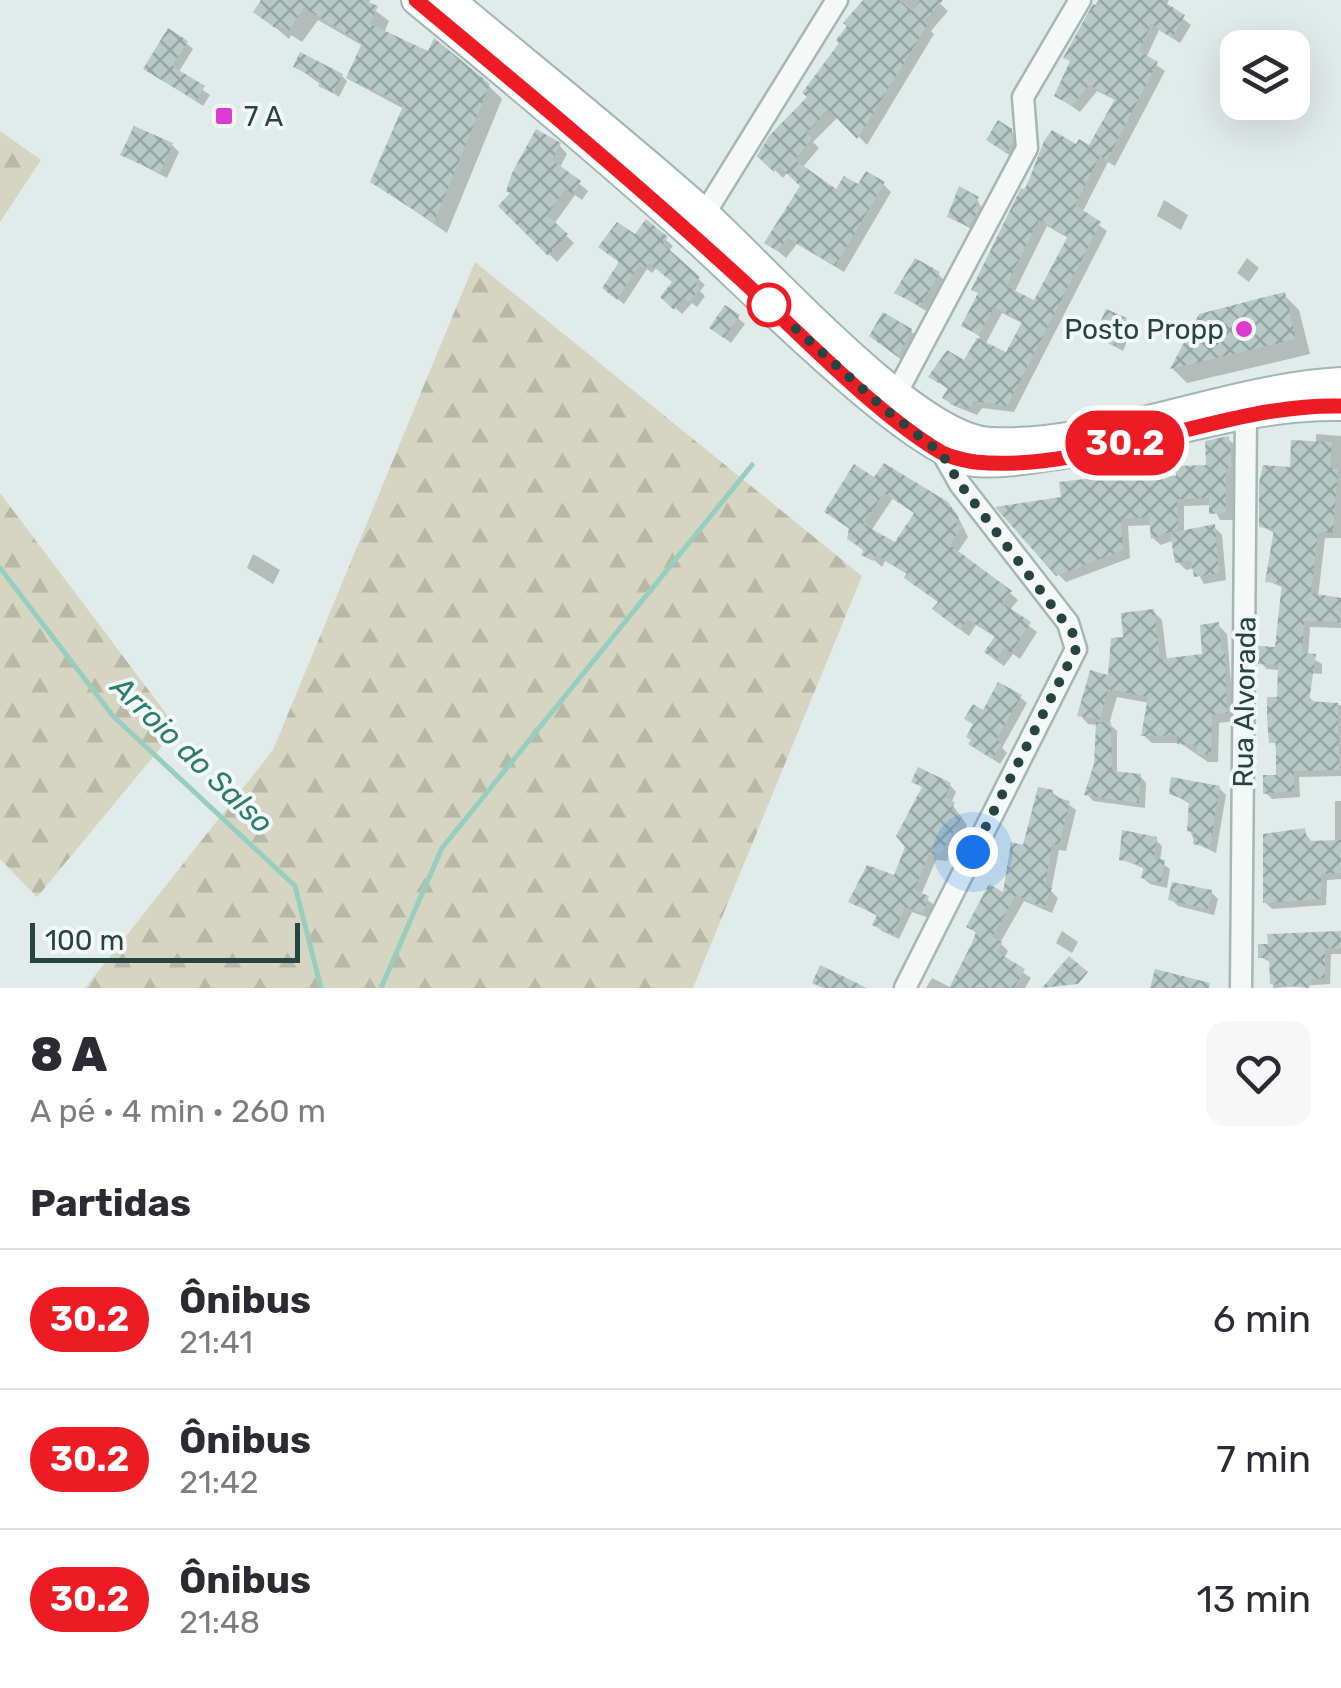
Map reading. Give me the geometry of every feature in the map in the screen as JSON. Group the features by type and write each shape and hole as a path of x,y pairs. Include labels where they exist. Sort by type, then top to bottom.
{"main road":[{"path":"416,0 693,235 886,410 942,454 974,462 1010,462 1094,450 1246,415 1341,406"},
{"path":"450,0 704,214 896,394 961,436 991,442 1088,431 1242,395 1341,382"}],"street":[{"path":"704,214 837,0"},
{"path":"896,394 1027,148 1023,97 1080,0"},
{"name":"Rua Alvorada","path":"1241,988 1246,415"},
{"path":"904,988 1076,649 1068,623 960,484 942,454"}],"green space":[{"path":"0,131 41,160 0,222"},
{"path":"475,262 862,576 693,988 85,988 273,750"},
{"path":"0,493 177,728 37,897 0,859"}],"building":[{"path":"261,0 364,0 378,6 370,24 428,51 434,38 490,84 434,223 370,182 404,104 346,78 362,43 304,8 288,31 278,24 275,28 253,12"},
{"path":"863,0 899,0 912,11 920,0 943,0 924,21 928,24 857,139 829,110 806,133 812,138 795,160 836,189 844,176 858,184 866,171 885,182 835,266 788,238 777,251 764,243 800,186 779,166 774,172 757,156 769,136 807,97 802,93 839,43 836,40 847,26 843,23"},
{"path":"1100,0 1161,0 1185,15 1172,38 1151,24 1139,51 1158,62 1107,160 1100,156 1075,205 1101,222 1007,406 974,401 969,409 962,405 959,408 942,398 948,388 928,377 947,350 964,360 977,338 1006,352 1022,322 994,307 979,335 961,326 978,293 971,290 1021,188 1025,190 1044,141 1052,130 1076,144 1079,139 1089,145 1115,99 1089,85 1072,106 1054,96 1070,61 1063,58 1093,4 1097,6","holes":["1039,220 1068,236 1034,300 1006,286"]},
{"path":"168,28 188,41 172,66 205,86 196,101 143,69"},
{"path":"300,52 343,74 333,93 318,86 321,80 293,67"},
{"path":"998,120 1012,129 1013,142 1006,153 986,140"},
{"path":"134,126 173,143 160,173 120,155"},
{"path":"536,129 561,143 552,160 581,181 573,194 565,189 547,215 568,234 548,256 498,206 510,193 506,191 512,173"},
{"path":"959,186 979,197 975,203 980,207 969,227 947,217"},
{"path":"646,219 668,237 663,244 700,277 695,283 700,288 689,302 684,298 674,310 660,297 672,282 649,263 645,269 639,265 617,300 602,288 619,262 598,247 617,222 635,234"},
{"path":"915,258 940,272 920,306 894,293"},
{"path":"1285,292 1296,339 1170,369 1199,314"},
{"path":"725,305 740,315 724,338 709,328"},
{"path":"1106,309 1127,318 1115,346 1094,337"},
{"path":"883,312 912,329 898,357 869,336"},
{"path":"1229,436 1232,467 1226,468 1226,513 1209,514 1209,498 1177,499 1178,529 1151,539 1149,517 1121,519 1123,550 1056,576 995,507 1061,497 1059,482 1118,475 1118,469 1138,465 1139,478 1176,476 1176,466 1206,465 1205,441"},
{"path":"1291,440 1332,442 1330,468 1338,468 1333,533 1318,532 1311,593 1341,598 1340,622 1304,621 1302,653 1316,654 1309,701 1338,703 1339,770 1294,771 1294,791 1263,794 1263,775 1276,775 1276,743 1269,743 1267,697 1277,697 1278,665 1258,664 1258,646 1275,647 1282,583 1265,582 1274,529 1259,527 1259,483 1263,465 1290,467"},
{"path":"884,463 948,502 959,518 955,522 962,527 950,545 1012,591 1002,603 1031,622 1011,653 1004,648 996,660 984,652 995,636 968,619 960,630 932,609 938,602 904,578 907,573 876,555 873,561 861,555 864,550 847,539 849,528 824,512 854,464 874,477","holes":["884,493 914,513 895,542 863,524"]},
{"path":"1215,524 1219,573 1194,577 1191,560 1175,563 1170,533"},
{"path":"1154,609 1160,659 1202,654 1200,625 1219,622 1221,651 1225,651 1227,713 1212,715 1211,754 1197,754 1197,745 1177,744 1177,735 1141,736 1148,697 1108,689 1100,719 1077,716 1090,670 1108,675 1111,638 1123,637 1121,613"},
{"path":"998,682 1022,695 996,740 1002,744 992,759 968,744 971,740 966,737 973,724 964,719 973,704 983,710"},
{"path":"1096,722 1111,722 1112,771 1141,774 1139,803 1084,795 1094,764"},
{"path":"918,767 951,783 945,797 955,802 952,809 962,817 940,855 929,854 914,890 929,896 923,913 905,907 893,935 872,925 877,915 848,902 867,865 894,875 905,847 896,836 922,787 911,782"},
{"path":"1171,777 1220,786 1210,848 1193,844 1194,832 1187,831 1189,801 1169,794"},
{"path":"1038,787 1053,790 1051,796 1070,801 1059,845 1052,844 1045,885 1052,888 1044,908 1016,895 992,937 1002,942 997,952 1025,969 1014,988 949,988 976,932 966,927 989,884 1003,892 1011,842 1023,845"},
{"path":"1305,828 1307,841 1341,840 1341,873 1321,874 1321,899 1263,903 1263,834"},
{"path":"1122,830 1157,837 1154,858 1165,860 1161,883 1141,878 1144,865 1119,860"},
{"path":"1172,882 1212,890 1208,909 1168,900"},
{"path":"1341,931 1341,948 1325,948 1325,978 1312,979 1309,988 1270,984 1269,958 1258,958 1258,944 1268,944 1267,934"},
{"path":"1069,956 1088,972 1078,984 1042,988"},
{"path":"820,965 867,988 823,988 812,983"},
{"path":"1155,969 1210,983 1209,988 1150,988"}],"waterway":[{"path":"381,988 442,848 752,465"},
{"name":"Arroio do Salso","path":"0,568 113,716 295,886 321,988"}],"bus line":[{"name":"30.2","path":"416,0 518,83 886,410 942,454 974,462 1010,462 1094,450 1246,415 1341,406"}],"place":[{"name":"7 A","path":"224,116"},
{"name":"Posto Propp","path":"1244,329"}],"route":[{"path":"769,305 886,410 942,454 960,484 1074,635 1076,649 973,852"}]}
